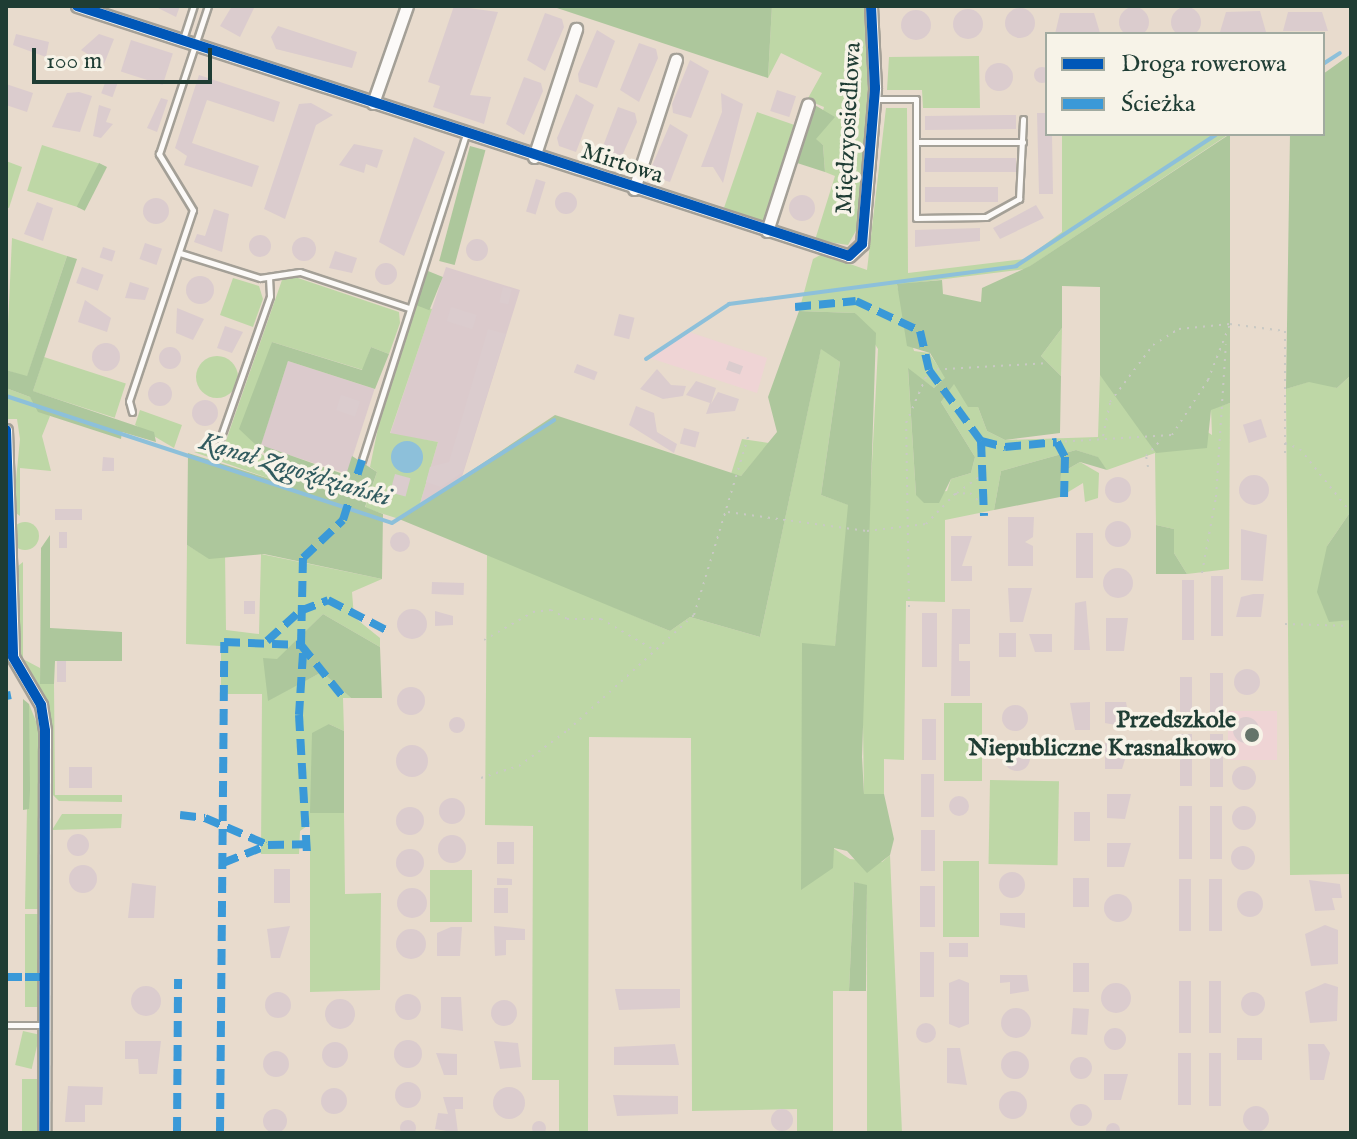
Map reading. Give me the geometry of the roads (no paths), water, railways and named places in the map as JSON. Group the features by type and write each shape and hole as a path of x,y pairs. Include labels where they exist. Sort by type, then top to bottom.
{"street":[{"name":"Mirtowa","path":"77,6 767,231 849,256 859,251"},
{"path":"373,103 407,6"},
{"name":"Międzyosiedlowa","path":"859,251 875,99 871,6"},
{"path":"534,157 576,29"},
{"path":"634,189 676,60"},
{"path":"767,231 808,104"},
{"path":"6,430 13,657 41,705 45,731 44,1133"}],"lane":[{"path":"132,412 129,401 180,253 192,199 159,154 189,42 194,6"},
{"path":"189,42 208,6"},
{"path":"875,99 916,99 916,218 986,217 1019,199 1023,119"},
{"path":"362,460 466,135"},
{"path":"916,142 1023,142"},
{"path":"180,253 269,277 300,272 409,308"},
{"path":"220,439 270,296 269,277"},
{"path":"6,1025 45,1025"}],"water":[{"path":"407,441 419,445 423,457 419,469 407,473 395,469 391,457 395,445"}],"waterway":[{"name":"Kanał Zagoździański","path":"1325,63 1340,53"},
{"name":"Kanał Zagoździański","path":"646,359 729,304 1016,266 1214,136"},
{"name":"Kanał Zagoździański","path":"6,396 392,523 554,420"}],"place":[{"name":"Przedszkole Niepubliczne Krasnalkowo","path":"1252,735"}]}
